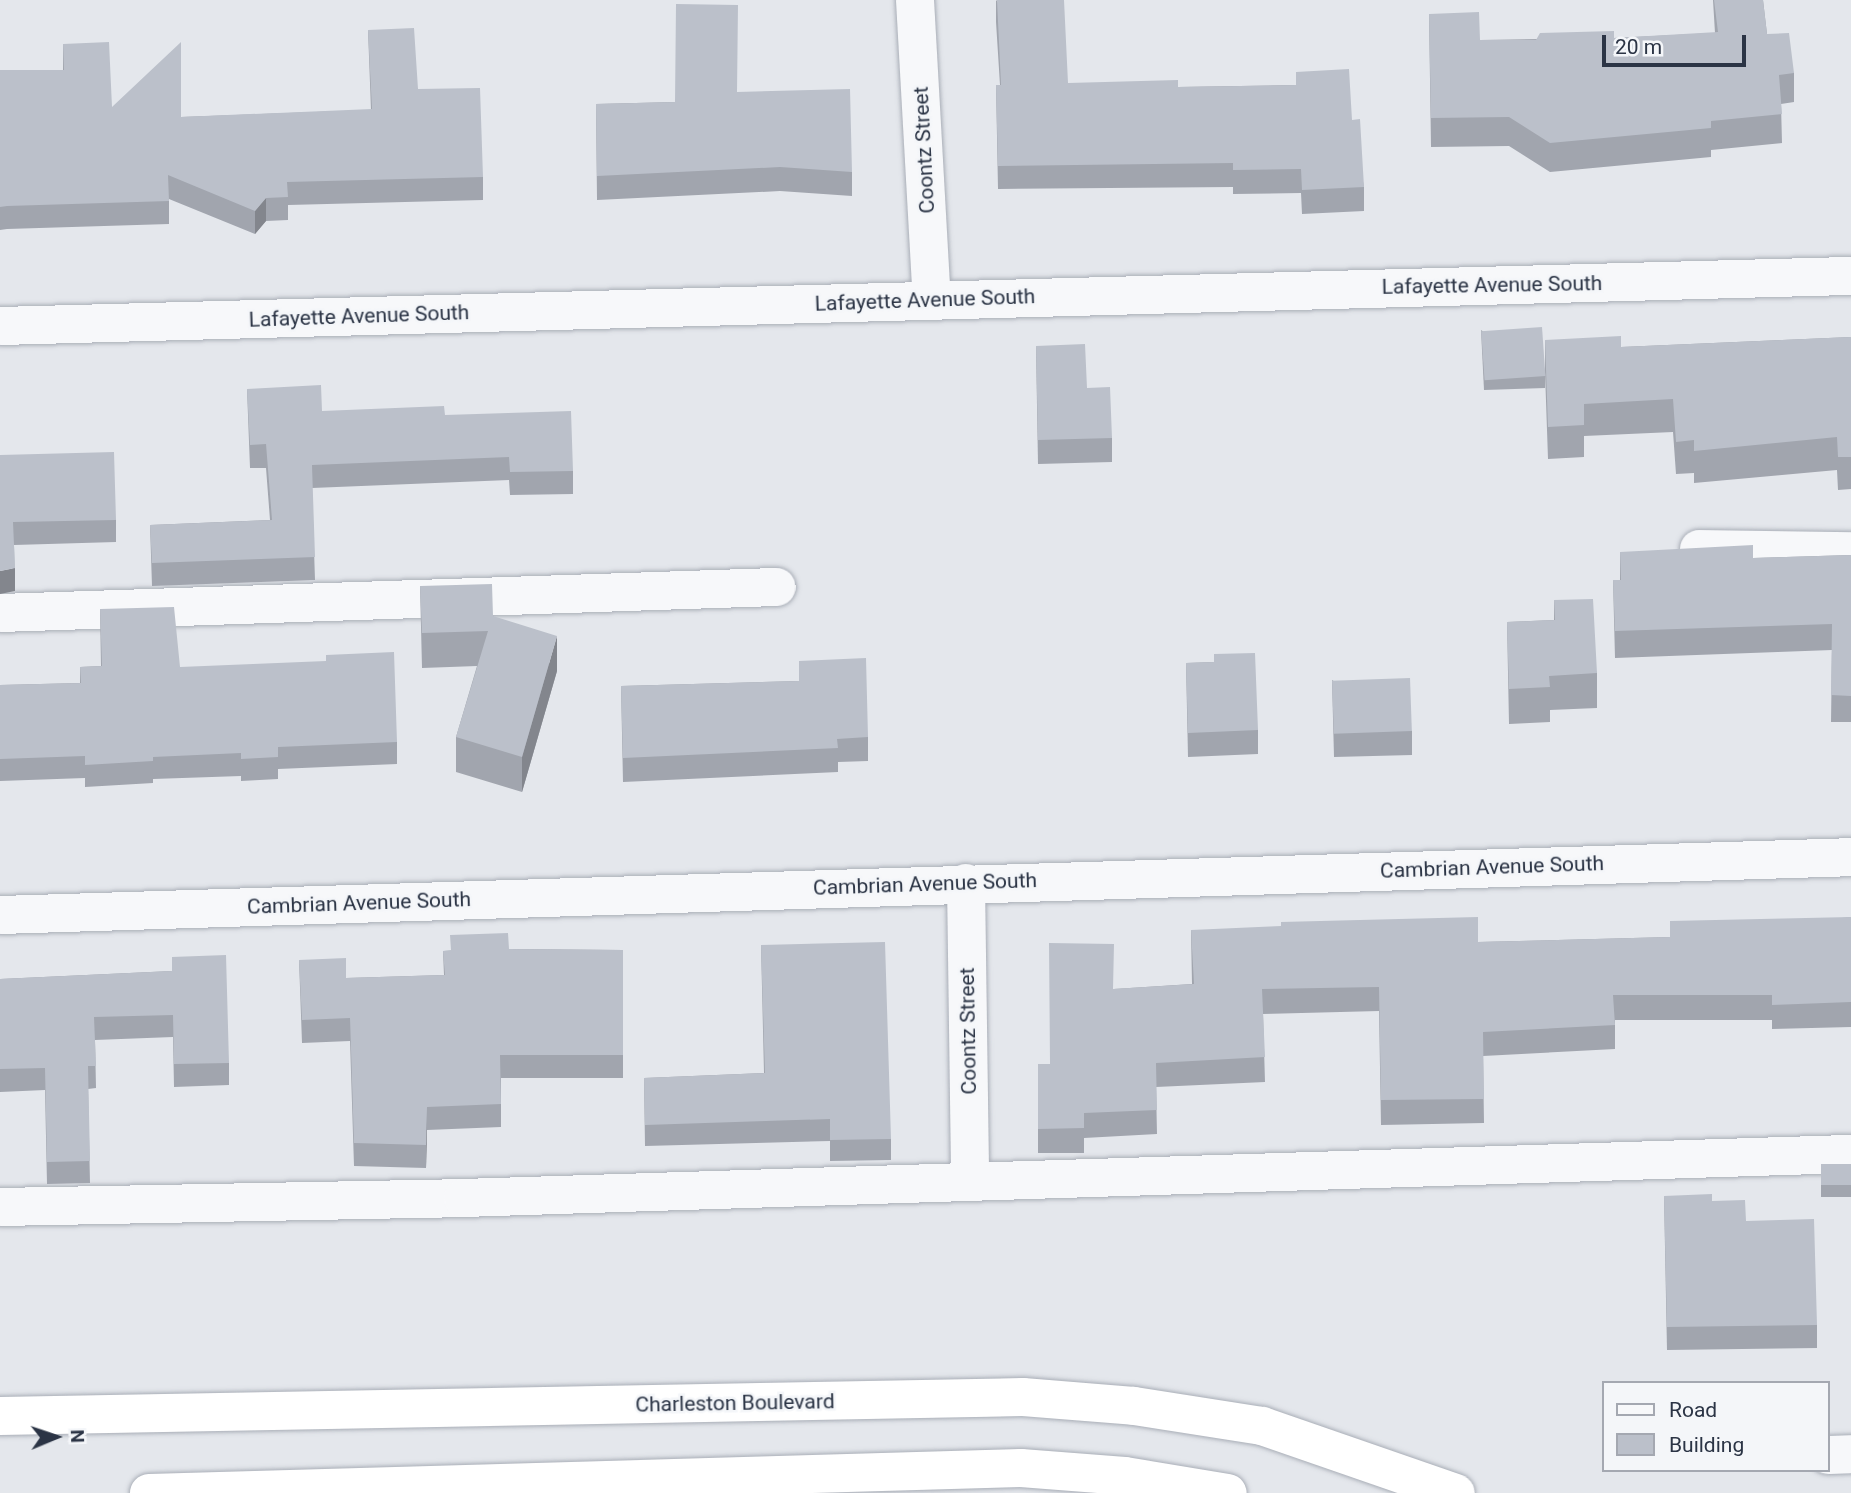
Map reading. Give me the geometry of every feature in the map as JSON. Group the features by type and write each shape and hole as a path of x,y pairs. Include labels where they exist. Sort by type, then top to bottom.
{"highway":[{"name":"Charleston Boulevard","path":"0,1416 1023,1397 1134,1406 1262,1426 1456,1493"},
{"path":"149,1493 1021,1468 1125,1476 1228,1493"}],"street":[{"name":"Coontz Street","path":"915,0 932,300"},
{"name":"Lafayette Avenue South","path":"0,326 1851,276"},
{"path":"1660,552 1725,547 1851,551"},
{"path":"0,613 777,587"},
{"name":"Cambrian Avenue South","path":"0,915 1851,857"},
{"name":"Coontz Street","path":"966,883 970,1180"},
{"path":"0,1207 477,1198 970,1180 1851,1154"},
{"path":"1830,1455 1851,1454"}],"building":[{"path":"997,0 1064,0 1068,83 1178,80 1178,87 1296,85 1296,72 1349,69 1352,120 1360,119 1364,187 1302,190 1301,169 1233,170 1233,163 998,166 996,85 1001,85"},
{"path":"1714,0 1763,0 1767,34 1789,33 1794,73 1779,75 1782,114 1711,121 1711,128 1550,143 1509,117 1431,118 1429,14 1479,12 1480,40 1536,40 1540,33 1614,31 1614,38 1718,32"},
{"path":"676,4 738,5 737,92 850,89 852,172 780,167 597,176 596,104 675,102"},
{"path":"414,28 418,89 480,88 483,177 287,182 288,197 266,198 255,211 168,175 169,201 0,207 0,70 64,70 63,44 109,42 112,107 181,42 181,117 372,109 368,30"},
{"path":"1542,327 1545,376 1485,380 1481,331"},
{"path":"1621,336 1621,347 1851,337 1851,457 1838,457 1837,437 1694,451 1694,440 1676,442 1673,399 1584,404 1584,425 1548,427 1545,340"},
{"path":"1085,344 1087,388 1110,387 1112,438 1038,440 1036,346"},
{"path":"321,385 322,411 444,406 445,415 571,411 573,471 510,472 509,457 312,465 315,557 152,563 150,525 272,520 266,444 250,445 247,389"},
{"path":"114,452 116,520 13,522 15,568 0,571 0,455"},
{"path":"1753,545 1753,558 1851,555 1851,696 1831,695 1832,624 1615,631 1613,580 1621,580 1620,552"},
{"path":"492,584 493,616 557,636 522,757 456,737 488,631 422,633 420,586"},
{"path":"1593,599 1597,673 1549,676 1550,687 1509,689 1507,622 1555,620 1554,600"},
{"path":"174,607 180,667 326,661 326,655 394,652 397,742 278,747 278,757 241,759 241,753 153,757 153,761 85,765 85,756 0,759 0,685 81,683 80,667 102,666 100,609"},
{"path":"1255,653 1258,730 1188,733 1186,663 1214,662 1214,654"},
{"path":"866,658 868,737 837,739 838,748 623,758 621,686 799,681 799,661"},
{"path":"1410,678 1412,731 1334,734 1332,681"},
{"path":"1478,917 1478,942 1670,937 1670,921 1851,917 1851,1002 1772,1005 1772,995 1613,995 1615,1025 1483,1032 1484,1099 1381,1100 1379,987 1262,989 1265,1057 1156,1063 1157,1110 1084,1113 1084,1128 1038,1129 1038,1064 1050,1064 1049,943 1114,944 1113,989 1194,984 1191,930 1281,926 1281,922"},
{"path":"508,933 509,949 623,950 623,1055 500,1055 501,1104 427,1107 426,1145 354,1143 350,1018 302,1020 299,960 346,958 346,978 445,975 443,951 451,950 450,935"},
{"path":"885,942 891,1139 830,1140 830,1119 645,1125 644,1078 765,1073 761,945"},
{"path":"226,955 229,1063 174,1064 173,1015 94,1017 96,1066 88,1066 90,1161 47,1162 45,1068 0,1069 0,979 172,971 172,957"},
{"path":"1821,1164 1851,1164 1851,1185 1821,1185"},
{"path":"1712,1194 1712,1201 1745,1200 1746,1221 1814,1219 1817,1325 1667,1327 1664,1196"}]}
